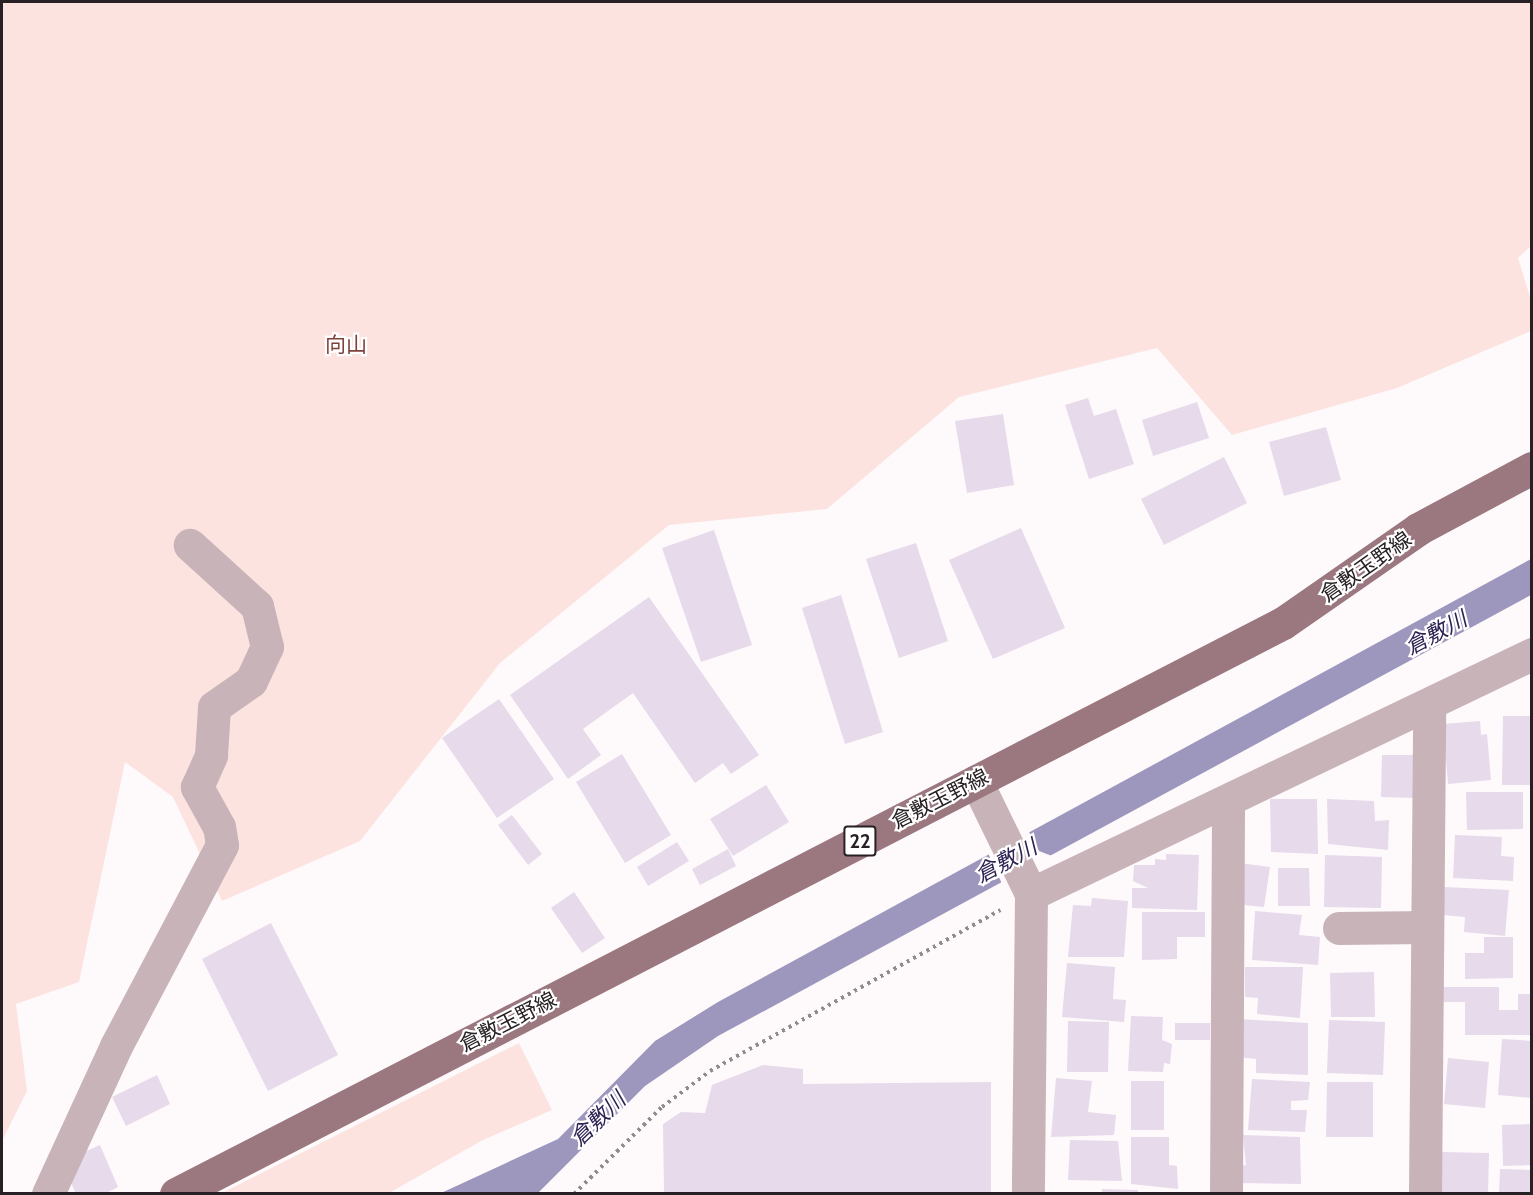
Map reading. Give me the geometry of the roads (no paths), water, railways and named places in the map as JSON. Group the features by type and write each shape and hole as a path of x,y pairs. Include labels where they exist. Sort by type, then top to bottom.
{"main road":[{"name":"倉敷玉野線","path":"176,1194 1282,622 1418,530 1532,468"}],"street":[{"path":"48,1194 116,1046 222,845 219,827 197,787 211,755 214,707 251,681 267,647 257,606 190,545"},
{"path":"1030,889 1228,802 1523,664"},
{"path":"1425,1194 1429,706"},
{"path":"976,781 1030,889 1028,1194"},
{"path":"1226,1194 1228,802"},
{"path":"1339,928 1427,927"}],"water":[{"name":"倉敷川","path":"1531,559 1531,595 718,1036 645,1086 538,1193 439,1194 558,1139 655,1041 718,1002"}],"park label":[{"name":"向山","path":"346,345"}]}
